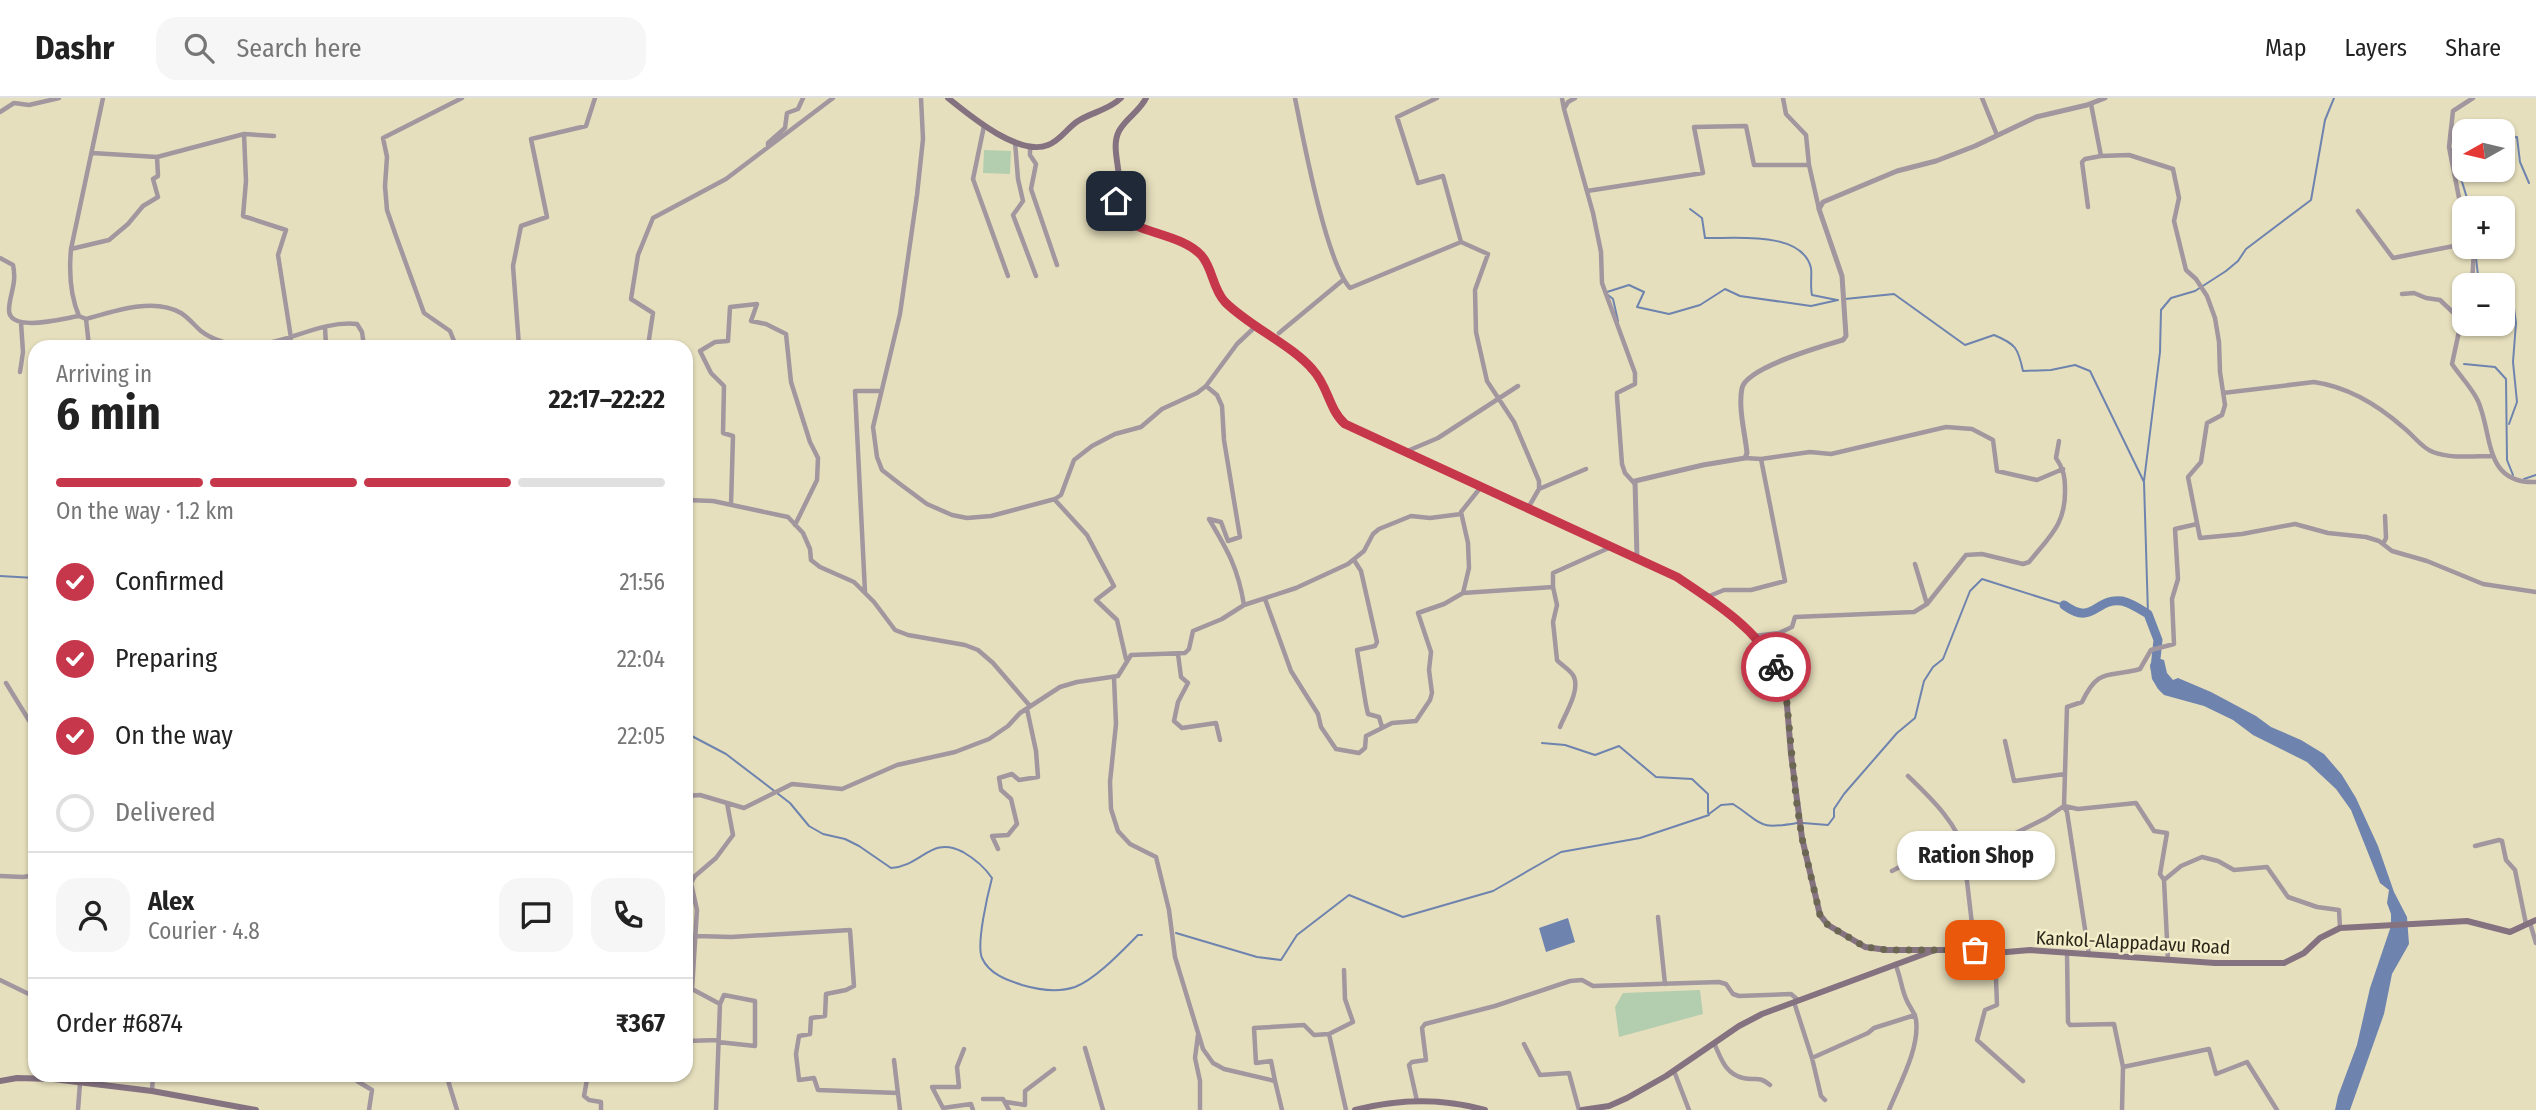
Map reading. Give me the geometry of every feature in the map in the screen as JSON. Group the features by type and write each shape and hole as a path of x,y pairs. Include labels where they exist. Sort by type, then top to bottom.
{"main road":[{"path":"948,98 984,126 1015,142 1030,146 1053,143 1078,120 1121,98"},
{"path":"1146,98 1118,133 1118,213 1129,222 1182,241 1196,250 1207,263 1219,294 1255,327 1307,363 1322,382 1338,418 1345,424 1677,577 1707,597 1754,636 1775,664 1786,693 1798,814 1820,915 1828,925 1865,947 1935,950"},
{"name":"Kankol-Alappadavu Road","path":"1581,1110 1609,1106 1627,1098 1762,1014 1935,950 1995,953 2030,950 2168,960 2284,963 2304,953 2320,939 2340,928 2378,924 2477,922 2510,932 2531,922"},
{"path":"0,1081 28,1078"},
{"path":"73,1082 152,1091 256,1110"},
{"path":"1355,1110 1417,1101 1450,1102 1482,1110"}],"street":[{"path":"0,112 14,103 29,105 59,98"},
{"path":"79,316 74,304 71,248 102,98"},
{"path":"454,340 450,331 424,313 396,236 387,210 384,186 387,157 383,138 462,98"},
{"path":"519,340 513,266 521,226 547,217 531,139 586,126 596,98"},
{"path":"768,148 768,143 785,128 787,113 798,109 803,98"},
{"path":"649,340 653,313 631,299 638,255 653,218 726,179 833,98"},
{"path":"921,98 923,139 900,314 873,427 877,457 882,470 927,504 952,515 967,518 991,516 1055,499 1061,495 1074,460 1092,446 1115,434 1141,427 1162,409 1188,399 1206,386 1237,344 1255,327"},
{"path":"1295,98 1326,228 1343,280 1350,288 1461,242 1488,254 1475,290 1476,332 1487,381 1500,399 1522,441 1539,481 1539,489 1528,508"},
{"path":"1437,98 1397,117 1418,183 1443,176 1461,242"},
{"path":"1562,98 1601,252 1602,283 1635,373 1635,384 1622,389 1617,397 1622,464 1625,473 1635,484 1637,557"},
{"path":"1564,109 1574,98"},
{"path":"1745,458 1747,453 1742,392 1746,380 1775,363 1843,340 1846,336 1842,276 1819,209 1806,135 1786,114 1783,98"},
{"path":"1982,98 1997,135"},
{"path":"1819,209 1823,202 1897,171 1936,161 2036,117 2105,98"},
{"path":"2459,196 2449,147 2453,111 2473,98"},
{"path":"2088,102 2101,156"},
{"path":"984,126 973,179 1008,276"},
{"path":"1587,191 1703,173 1694,127 1746,126 1754,165 1809,164"},
{"path":"92,153 157,157 244,134 274,136"},
{"path":"244,134 246,181 243,216 286,230 278,255 291,338"},
{"path":"1015,142 1023,201 1013,215 1036,276"},
{"path":"1030,146 1030,155 1036,164 1031,189 1057,265"},
{"path":"2088,207 2082,162 2085,159 2136,156 2173,169 2179,198 2174,221 2186,270 2196,279 2207,296 2214,318 2225,405 2222,415 2207,423 2201,462 2188,477 2200,538 2295,524 2328,533 2366,537 2392,551 2427,561 2483,584 2536,592"},
{"path":"71,248 109,240 143,206 158,197 153,179 158,176 157,157"},
{"path":"2358,211 2393,258 2452,246"},
{"path":"0,258 13,265 16,279 9,314 21,323 40,323 79,316 86,319 129,306 159,307 178,311 203,332 225,340"},
{"path":"1279,333 1343,280"},
{"path":"2402,294 2414,293 2440,300 2452,311"},
{"path":"731,505 733,436 723,433 724,386 711,373 700,351 715,342 728,341 730,307 757,304 751,321 766,324 786,334 791,382 810,442 818,458 817,480 795,525"},
{"path":"86,319 88,340"},
{"path":"20,372 23,352 21,323"},
{"path":"282,340 325,327 357,324 363,340"},
{"path":"325,327 326,340"},
{"path":"2457,336 2452,364 2478,401 2493,456 2502,470 2517,481 2536,482"},
{"path":"2223,393 2314,382 2327,383 2383,410 2431,452 2493,456"},
{"path":"1206,386 1217,395 1222,406 1224,440 1240,537 1228,541 1222,522 1209,519 1233,560 1244,605"},
{"path":"1405,453 1438,438 1518,386"},
{"path":"865,593 855,391 881,391"},
{"path":"1635,484 1635,481 1644,478 1691,467 1745,458 1761,459 1810,452 1831,454 1946,427 1972,429 1993,440 1997,471 2037,480 2063,469"},
{"path":"1754,636 1779,633 1792,627 1795,617 1914,612 1927,604 1966,555 1982,554 2023,564 2029,562 2057,529 2066,509 2063,469 2056,458 2060,441"},
{"path":"1707,597 1724,590 1751,590 1785,581 1761,459"},
{"path":"1539,489 1586,469"},
{"path":"693,796 700,795 744,808 792,784 842,789 897,765 955,752 989,739 1029,707 1060,687 1118,676 1131,655 1185,653 1189,649 1194,631 1222,619 1244,605 1296,588 1354,560 1364,551 1373,534 1379,529 1411,516 1430,518 1461,514 1481,487"},
{"path":"693,499 713,500 788,517 803,533 811,560 820,567 848,578 865,593 895,630 908,635 965,645 978,650 993,663 1029,707 1038,778 1020,780 1012,774 999,778 1000,790 1011,799 1017,824 1008,835 992,836 998,849"},
{"path":"1055,499 1087,535 1114,586 1096,600 1117,620 1126,660"},
{"path":"1461,514 1468,543 1469,568 1463,593"},
{"path":"2383,544 2386,538 2385,516"},
{"path":"2089,955 2075,855 2064,806 2067,707 2082,702 2087,691 2101,676 2140,669 2151,650 2174,644 2172,599 2178,579 2175,529 2197,524"},
{"path":"1560,727 1575,689 1575,681 1570,671 1557,660 1553,622 1557,605 1553,573 1611,547"},
{"path":"1354,560 1361,571 1377,642 1375,646 1357,650 1366,705 1368,714 1379,717 1382,727"},
{"path":"1916,564 1927,604"},
{"path":"1265,599 1291,671 1318,714 1321,727 1336,748 1359,752 1365,748 1366,736 1401,720 1416,721 1430,700 1431,652 1418,612 1444,604 1463,593 1553,587"},
{"path":"1178,654 1181,677 1188,683 1178,702 1174,721 1182,728 1216,723 1220,740"},
{"path":"1114,678 1116,724 1110,782 1111,809 1118,831 1130,845 1156,857 1169,911 1175,957 1203,1049 1213,1063 1236,1073 1275,1082"},
{"path":"6,683 28,719"},
{"path":"1423,705 1430,700"},
{"path":"2006,741 2014,782 2065,774"},
{"path":"1908,776 1937,803 1959,836 1967,858 1965,864 1975,950"},
{"path":"693,878 716,858 733,835 727,803"},
{"path":"1967,858 2064,806 2078,809 2136,803 2154,831 2167,833 2160,874 2164,880 2168,960"},
{"path":"1892,871 1959,836"},
{"path":"2475,846 2502,841 2506,860 2515,870 2536,943"},
{"path":"2164,880 2181,866 2202,857 2218,861 2234,870 2267,867 2288,897 2339,911 2340,928"},
{"path":"0,876 28,875"},
{"path":"693,898 697,910 693,976"},
{"path":"1658,917 1665,984"},
{"path":"696,936 731,937 850,930 854,986 826,994 825,1016 811,1018 810,1034 799,1036 796,1054 799,1080 814,1078 818,1090 898,1093"},
{"path":"1995,953 1997,1005 1985,1010 1977,1040 2023,1081"},
{"path":"2067,953 2068,1022 2070,1025 2114,1024 2123,1067 2122,1110"},
{"path":"1889,1110 1916,1034 1915,1015 1906,999 1895,964"},
{"path":"1282,1110 1271,1061 1256,1063 1254,1028 1304,1025 1314,1035 1329,1034 1353,1022 1346,999 1344,970"},
{"path":"1417,1101 1409,1065 1426,1060 1422,1028 1425,1024 1496,1006 1570,981 1582,980 1593,986 1719,982 1726,984 1733,994 1739,996 1791,994 1796,1001 1821,1096 1825,1100"},
{"path":"0,981 28,994"},
{"path":"693,990 720,1004"},
{"path":"693,1041 718,1041 755,1046 755,1001 724,995 720,1004 718,1041 716,1110"},
{"path":"1812,1058 1874,1028 1915,1015"},
{"path":"1199,1033 1195,1058 1200,1081 1200,1110"},
{"path":"1329,1034 1346,1110"},
{"path":"1714,1043 1725,1068 1741,1077 1759,1077 1770,1085"},
{"path":"1524,1044 1540,1075 1569,1073 1581,1110"},
{"path":"1085,1048 1102,1110"},
{"path":"964,1049 957,1067 959,1087 932,1087 943,1108 971,1104 973,1110"},
{"path":"2123,1067 2210,1049 2216,1073 2247,1062 2277,1110"},
{"path":"894,1060 900,1110"},
{"path":"1006,1102 1026,1105 1025,1091 1054,1069"},
{"path":"1674,1071 1689,1110"},
{"path":"152,1091 153,1082"},
{"path":"359,1082 372,1090 369,1110"},
{"path":"448,1082 457,1110"},
{"path":"587,1082 584,1096 589,1100 601,1102 601,1110"},
{"path":"78,1110 80,1083"},
{"path":"983,1099 1003,1098 1009,1110"}],"green space":[{"path":"984,150 1011,151 1010,174 983,173"},
{"path":"1700,990 1703,1014 1619,1037 1615,1007 1623,993"}],"water":[{"path":"2154,657 2164,660 2167,673 2173,680 2178,678 2211,692 2324,754 2342,775 2356,798 2378,846 2394,892 2407,917 2409,944 2392,974 2384,1014 2350,1110 2335,1110 2357,1045 2370,988 2391,926 2387,903 2389,890 2380,883 2351,810 2336,789 2307,762 2253,735 2233,720 2204,706 2164,695 2152,679 2150,665"},
{"path":"1568,918 1575,942 1546,952 1539,928"}],"waterway":[{"path":"2144,481 2160,352 2161,310 2171,298 2195,291 2226,271 2238,261 2246,249 2311,200 2325,120 2334,98"},
{"path":"2515,137 2520,162 2529,183"},
{"path":"2462,182 2466,196"},
{"path":"1690,209 1702,218 1705,238 1765,239 1795,247 1805,256 1811,268 1812,295 1837,300"},
{"path":"2476,259 2478,273"},
{"path":"1607,292 1629,285 1644,292 1637,307 1669,314 1700,305 1725,289 1740,296 1811,306 1838,300"},
{"path":"1845,299 1894,294 1965,345 1994,335 2007,341 2015,348 2023,371 2051,370 2075,365 2090,371 2144,482 2148,614"},
{"path":"1608,295 1613,299 1618,321"},
{"path":"2515,316 2515,336"},
{"path":"2509,424 2517,402 2513,362 2515,336"},
{"path":"2464,364 2495,367 2506,379 2507,460 2513,475"},
{"path":"2524,479 2536,475"},
{"path":"0,576 28,578"},
{"path":"1803,823 1828,825 1844,794 1897,733 1915,718 1924,681 1933,667 1943,659 1970,591 1982,579 2064,605"},
{"path":"2064,605 2082,613 2106,603 2122,601 2148,614 2158,640 2155,668"},
{"path":"693,737 726,754 790,803 809,826 823,834 845,839 859,846 891,868 902,866 943,847 963,852 975,860 992,878 981,930 982,958 989,968 1005,978 1041,989 1062,990 1075,987 1100,971 1138,935 1142,935"},
{"path":"1542,743 1565,745 1595,755 1619,746 1656,777 1692,779 1708,794 1708,813"},
{"path":"1709,814 1721,805 1733,804 1762,824 1774,826 1797,823"},
{"path":"1176,933 1257,957 1281,960 1297,935 1349,895 1403,917 1493,891 1561,852 1640,838 1709,815"}],"way so far":[{"path":"1776,667 1786,693 1802,838 1820,915 1828,925 1865,947 1887,950 1975,950"}],"place":[{"name":"Ration Shop","path":"1975,950"}],"route":[{"path":"1116,201 1118,213 1129,222 1182,241 1201,255 1226,303 1307,363 1322,382 1338,418 1345,424 1677,577 1707,597 1754,636 1776,667"}]}
